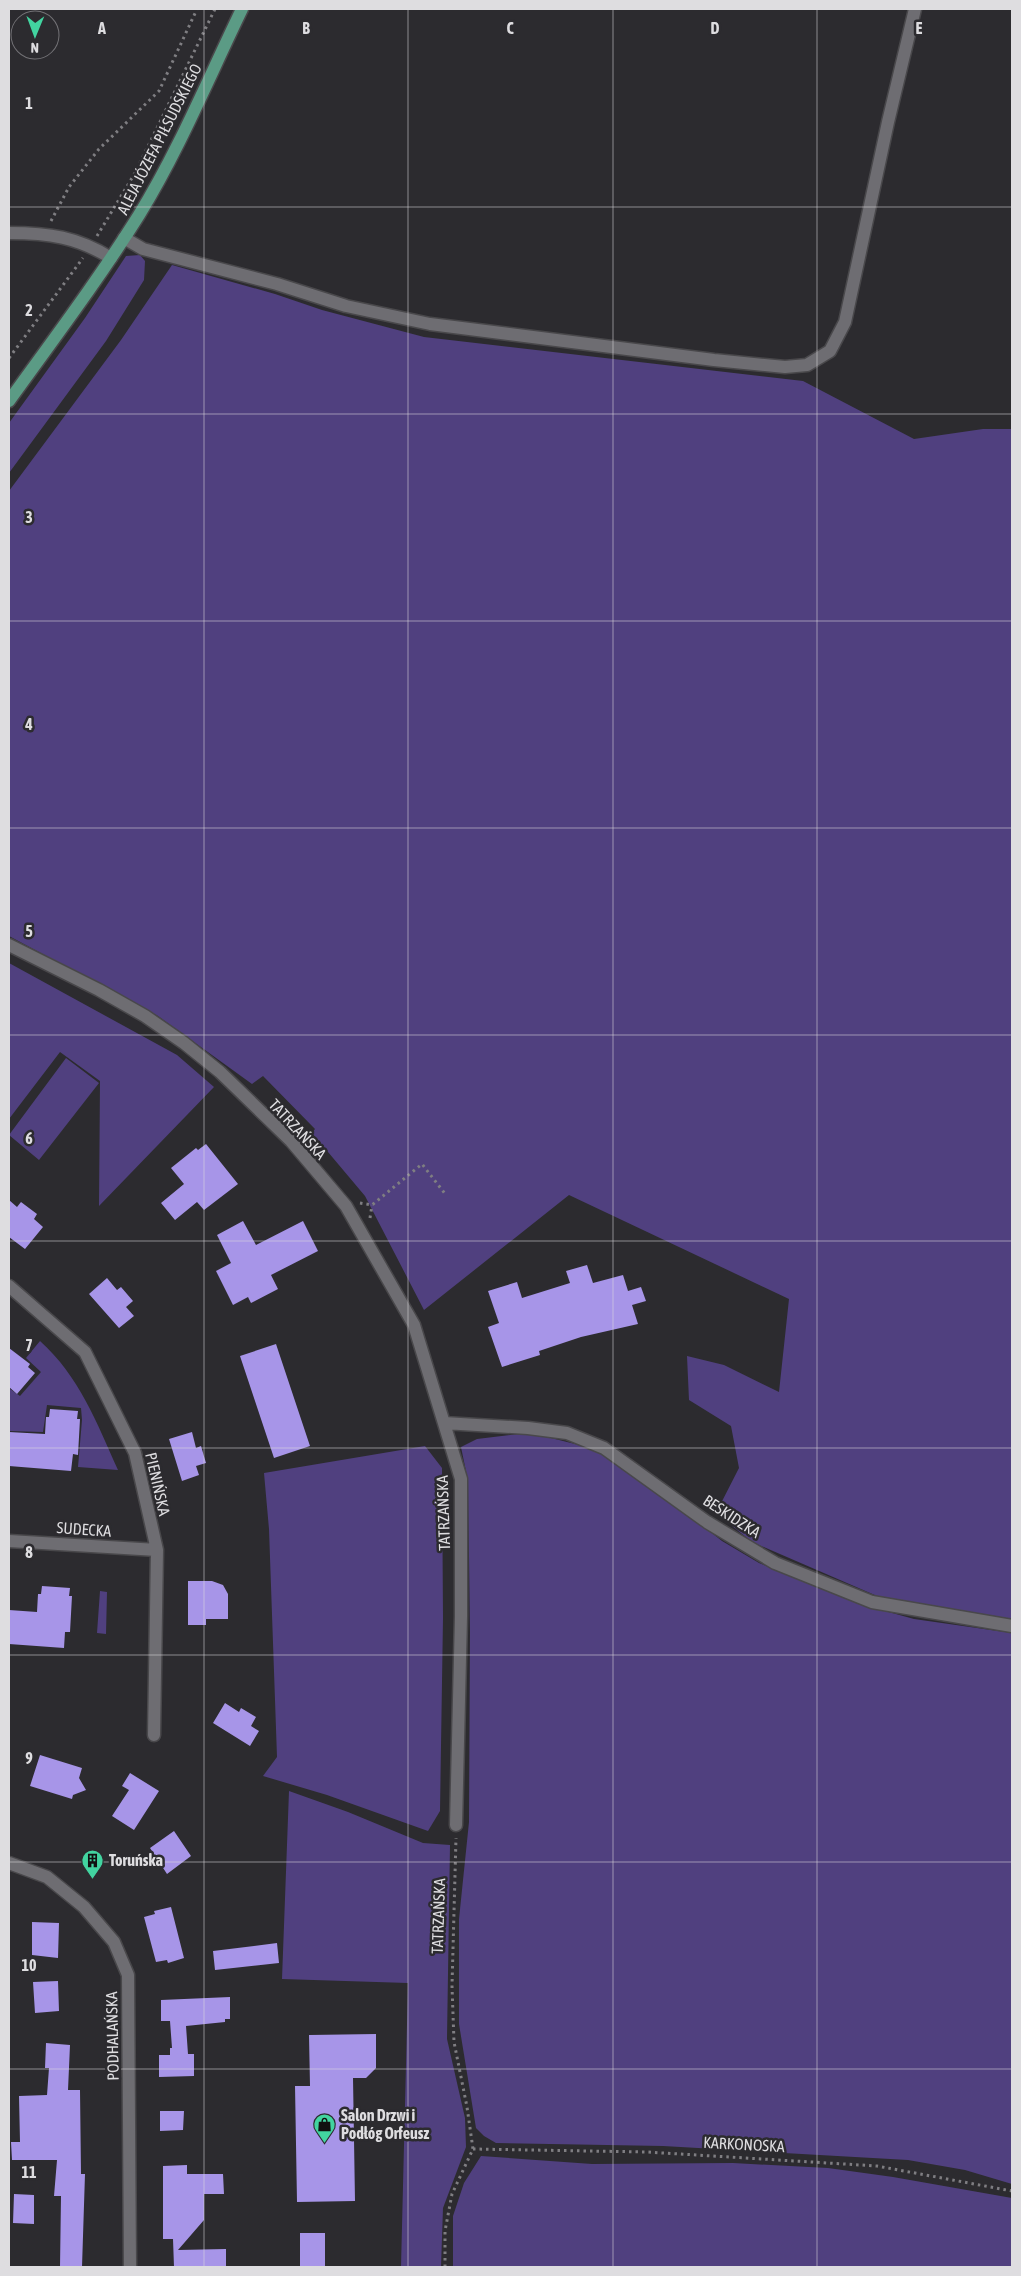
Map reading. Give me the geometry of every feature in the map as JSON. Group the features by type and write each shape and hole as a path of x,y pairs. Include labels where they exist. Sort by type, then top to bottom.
{"main road":[{"name":"ALEJA JÓZEFA PIŁSUDSKIEGO","path":"9,401 124,238 163,172 242,9"}],"street":[{"path":"124,238 143,249 278,284 346,306 430,324 714,360 785,367 807,365 830,351 845,322 888,122 915,9"},
{"path":"9,233 46,234 91,246 111,258"},
{"name":"TATRZAŃSKA","path":"9,945 99,990 145,1016 184,1043 220,1072 291,1142 346,1206 414,1325 461,1479 462,1616 456,1825"},
{"name":"PIENIŃSKA","path":"9,1286 85,1352 135,1453 157,1550 154,1735"},
{"name":"BESKIDZKA","path":"444,1423 528,1428 567,1433 604,1448 707,1522 775,1563 872,1602 1012,1626"},
{"name":"SUDECKA","path":"9,1541 157,1550"},
{"name":"PODHALAŃSKA","path":"9,1863 47,1876 84,1906 114,1942 128,1974 130,2267"}],"path":[{"path":"46,234 56,208 99,150 159,91 197,9"},
{"path":"9,358 91,246 135,173 215,9"},
{"path":"346,1206 354,1202 372,1205 422,1164 446,1196"},
{"name":"TATRZAŃSKA","path":"456,1825 452,1986 454,2042 467,2107 472,2150"},
{"path":"444,2267 445,2231 452,2194 472,2150"},
{"name":"KARKONOSKA","path":"472,2150 647,2152 840,2163 878,2166 1012,2191"}],"shaded area":[{"path":"140,255 145,261 144,280 106,341 9,473 9,423 85,318 126,256"},
{"path":"172,265 275,294 322,310 424,337 803,381 914,439 983,429 1012,429 1012,1619 877,1596 752,1542 716,1513 739,1468 731,1426 689,1400 687,1356 724,1365 779,1392 789,1299 569,1195 424,1310 365,1196 312,1133 315,1129 263,1076 252,1084 158,1016 9,936 9,491 121,340"},
{"path":"9,963 177,1055 214,1087 99,1206 100,1081 60,1052 9,1119"},
{"path":"66,1058 99,1083 39,1160 9,1135"},
{"path":"40,1341 66,1369 86,1401 118,1470 78,1467 82,1420 81,1408 47,1405 43,1432 9,1431 9,1391 10,1389 20,1396 41,1372 26,1358"},
{"path":"519,1434 543,1436 591,1448 627,1466 722,1541 759,1563 874,1608 914,1619 1012,1633 1012,2184 965,2170 908,2160 663,2146 496,2143 484,2136 476,2128 459,2024 459,1919 469,1822 470,1631 468,1481 461,1447 477,1439"},
{"path":"425,1446 442,1468 443,1618 440,1811 428,1831 327,1795 263,1776 277,1757 269,1529 264,1473"},
{"path":"100,1591 107,1592 106,1634 97,1633"},
{"path":"289,1791 348,1812 423,1843 450,1845 447,2039 465,2118 466,2147 443,2208 441,2267 401,2267 408,1983 282,1979"},
{"path":"481,2156 592,2164 733,2163 828,2168 893,2177 1012,2198 1012,2267 453,2267 453,2216 464,2183"}],"building":[{"path":"206,1144 238,1184 204,1210 197,1202 175,1220 161,1203 184,1184 171,1168 196,1148 198,1150"},
{"path":"9,1200 17,1207 21,1202 37,1214 34,1219 43,1227 25,1249 9,1237"},
{"path":"243,1221 256,1245 303,1221 318,1251 271,1275 278,1289 251,1303 248,1297 233,1305 216,1271 231,1263 217,1235"},
{"path":"587,1265 593,1283 623,1275 628,1291 641,1287 646,1301 632,1305 638,1324 581,1337 539,1351 540,1355 502,1367 488,1327 499,1323 488,1291 517,1282 522,1298 570,1283 566,1271"},
{"path":"107,1278 117,1290 121,1287 133,1301 126,1307 134,1316 119,1328 89,1294"},
{"path":"276,1344 310,1446 274,1458 240,1356"},
{"path":"9,1348 30,1364 28,1367 35,1373 17,1394 9,1387"},
{"path":"50,1409 78,1411 77,1419 80,1419 78,1455 73,1454 71,1471 9,1466 9,1432 45,1434 46,1417 49,1417"},
{"path":"192,1432 196,1448 201,1446 206,1463 196,1466 199,1475 182,1481 169,1439"},
{"path":"188,1581 212,1581 223,1585 228,1594 228,1619 206,1619 206,1625 188,1625"},
{"path":"42,1586 70,1588 69,1596 72,1596 70,1632 65,1632 64,1648 9,1644 9,1610 37,1612 38,1594 41,1594"},
{"path":"225,1703 239,1712 241,1708 256,1717 251,1726 259,1731 250,1746 213,1723"},
{"path":"40,1755 82,1768 79,1778 86,1790 73,1795 72,1799 30,1786"},
{"path":"130,1773 159,1791 134,1830 112,1816 129,1790 122,1786"},
{"path":"174,1831 191,1856 167,1874 150,1848"},
{"path":"171,1907 184,1958 168,1963 167,1960 156,1962 144,1917 155,1914 154,1911"},
{"path":"32,1922 59,1923 58,1958 32,1955"},
{"path":"277,1943 279,1963 215,1970 213,1951"},
{"path":"58,1981 59,2011 35,2013 33,1982"},
{"path":"230,1997 230,2019 225,2019 225,2022 186,2026 188,2054 194,2054 194,2076 159,2077 159,2055 170,2055 170,2048 172,2048 170,2021 161,2021 161,2000"},
{"name":"Salon Drzwi i Podłóg Orfeusz","path":"376,2034 376,2068 366,2078 353,2078 355,2201 297,2202 295,2086 310,2086 309,2035"},
{"path":"46,2043 70,2045 68,2090 80,2090 81,2174 85,2174 82,2267 60,2267 61,2196 54,2196 57,2160 12,2160 11,2142 20,2142 19,2096 47,2095 49,2068 45,2068"},
{"path":"160,2111 184,2111 183,2130 160,2131"},
{"path":"187,2165 187,2174 223,2174 224,2194 204,2194 204,2220 178,2250 226,2249 226,2267 174,2267 173,2239 163,2239 163,2166"},
{"path":"14,2194 34,2195 34,2224 13,2223"},
{"path":"300,2233 325,2233 325,2267 300,2267"}],"place":[{"name":"Toruńska","path":"93,1879"},
{"name":"Salon Drzwi i Podłóg Orfeusz","path":"325,2143"}]}
